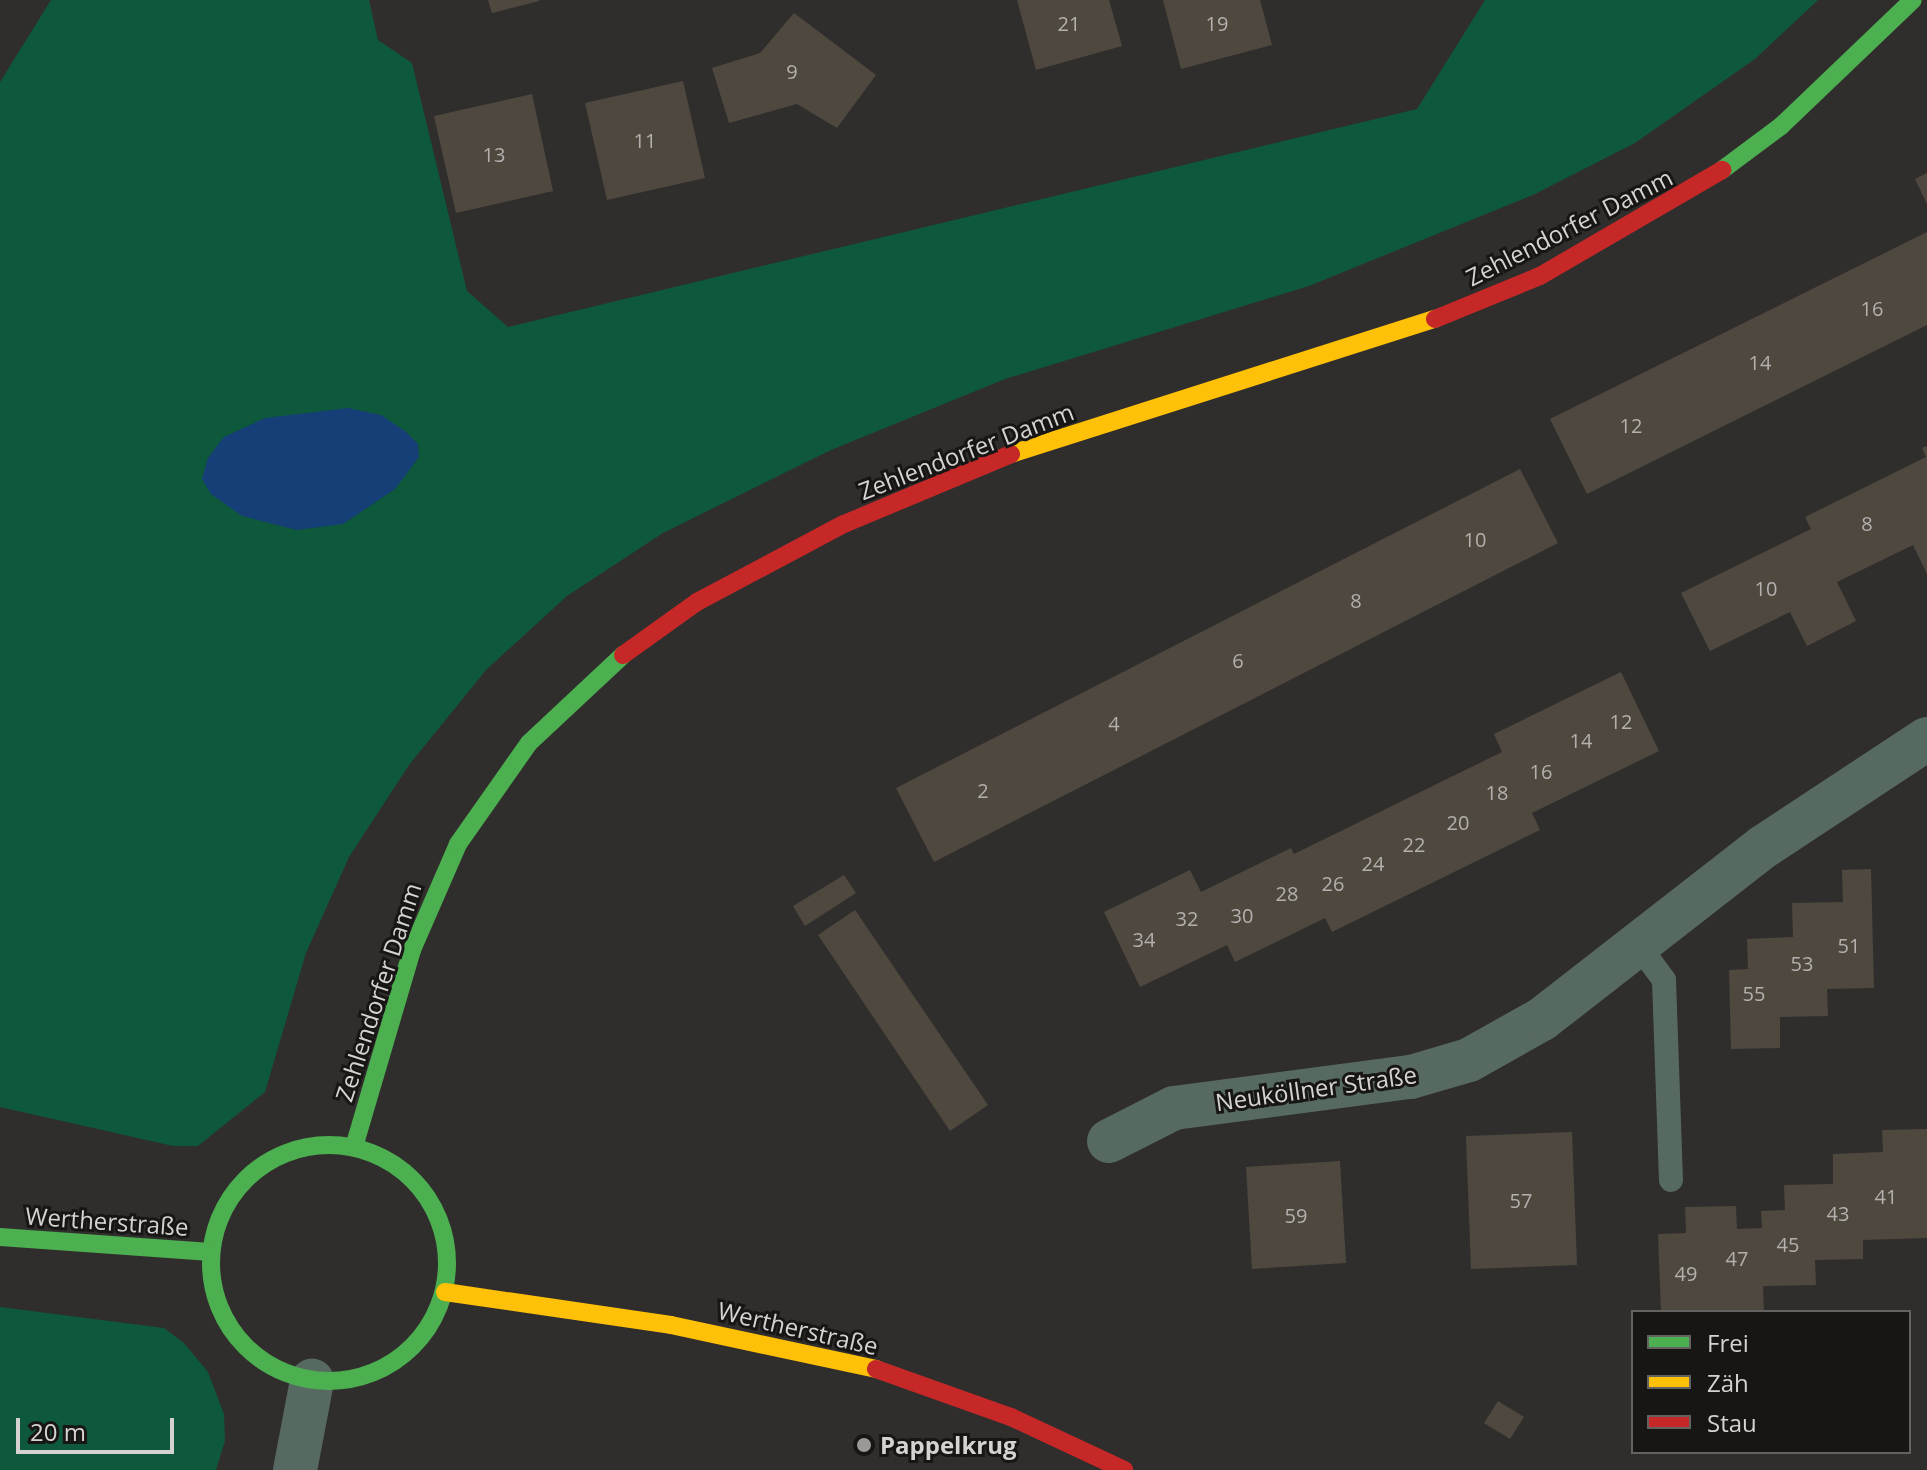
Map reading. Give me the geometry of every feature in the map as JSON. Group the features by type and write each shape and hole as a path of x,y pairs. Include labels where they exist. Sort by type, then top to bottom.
{"street":[{"name":"Zehlendorfer Damm","path":"354,1147 412,950 458,844 529,743 630,648 697,602 844,524 928,487 1033,446 1394,336 1540,276 1698,188 1781,126 1913,0"},
{"name":"Neuköllner Straße","path":"1109,1141 1174,1108 1411,1077 1469,1060 1542,1019 1763,847 1927,739"},
{"path":"312,1145 354,1147 388,1159 418,1183 439,1215 449,1254 445,1292 431,1324 400,1358 347,1381 312,1381 277,1370 248,1351 225,1322 217,1299 210,1252 220,1214 243,1181 263,1165 312,1145"},
{"name":"Wertherstraße","path":"0,1237 210,1252"},
{"name":"Wertherstraße","path":"445,1292 671,1325 884,1371 1011,1417 1124,1470"},
{"path":"295,1470 312,1381"}],"lane":[{"path":"1639,946 1664,980 1671,1180"}],"green space":[{"path":"51,0 369,0 378,40 412,63 467,291 508,327 1417,109 1485,0 1818,0 1755,59 1635,143 1535,194 1309,286 1005,379 831,450 663,533 567,596 486,670 409,765 349,857 306,953 265,1092 198,1146 173,1146 0,1107 0,82"},
{"path":"0,1307 164,1328 184,1343 208,1372 224,1414 225,1441 216,1470 0,1470"}],"water":[{"path":"348,408 381,415 405,431 418,444 419,457 395,489 343,524 297,530 242,516 211,494 202,479 208,458 224,437 265,418"}],"building":[{"path":"488,0 539,0 539,1 492,13"},
{"path":"1017,0 1109,0 1122,46 1036,70"},
{"path":"1163,0 1260,0 1272,45 1181,69"},
{"path":"794,13 876,75 837,128 797,104 729,123 712,68 760,53"},
{"path":"683,81 705,178 607,200 585,103"},
{"path":"532,94 553,191 456,213 434,116"},
{"path":"1927,173 1927,204 1915,179"},
{"path":"1927,232 1927,325 1587,494 1550,419"},
{"path":"1927,446 1927,574 1913,545 1837,582 1856,621 1807,646 1790,612 1710,651 1681,593 1811,529 1805,517 1926,457 1922,448"},
{"path":"1520,469 1558,543 934,862 896,788"},
{"path":"1621,672 1659,751 1532,813 1540,830 1332,932 1325,918 1235,962 1227,945 1140,987 1104,912 1190,870 1201,892 1291,848 1294,854 1502,752 1494,734"},
{"path":"1871,869 1874,988 1827,989 1828,1016 1780,1017 1780,1048 1731,1049 1729,970 1748,969 1747,939 1793,937 1792,903 1843,902 1842,870"},
{"path":"844,875 856,893 805,926 793,906"},
{"path":"855,910 988,1105 950,1131 818,935"},
{"path":"1927,1129 1927,1238 1863,1240 1863,1259 1815,1260 1816,1285 1763,1286 1764,1310 1661,1310 1658,1234 1686,1233 1685,1207 1736,1206 1737,1229 1762,1228 1761,1211 1785,1210 1784,1185 1833,1184 1833,1154 1883,1152 1882,1130"},
{"path":"1572,1132 1577,1265 1471,1269 1466,1136"},
{"path":"1340,1161 1346,1263 1252,1269 1246,1167"},
{"path":"1498,1401 1524,1417 1510,1439 1484,1423"}],"traffic: fast":[{"path":"1722,170 1781,126 1913,0"},
{"path":"354,1147 412,950 458,844 529,743 623,655"},
{"path":"329,1145 352,1147 374,1154 413,1179 438,1218 445,1240 447,1263 445,1286 438,1308 413,1347 374,1372 352,1379 329,1381 306,1379 284,1372 245,1347 220,1308 213,1286 211,1263 213,1240 220,1218 245,1179 284,1154 306,1147 329,1145"},
{"path":"0,1237 210,1252"}],"traffic: slow":[{"path":"1011,454 1435,319"},
{"path":"445,1292 671,1325 876,1369"}],"traffic: jam":[{"path":"1435,319 1540,276 1722,170"},
{"path":"623,655 697,602 844,524 1011,454"},
{"path":"876,1369 1011,1417 1124,1470"}],"place":[{"name":"Pappelkrug","path":"864,1445"}]}
